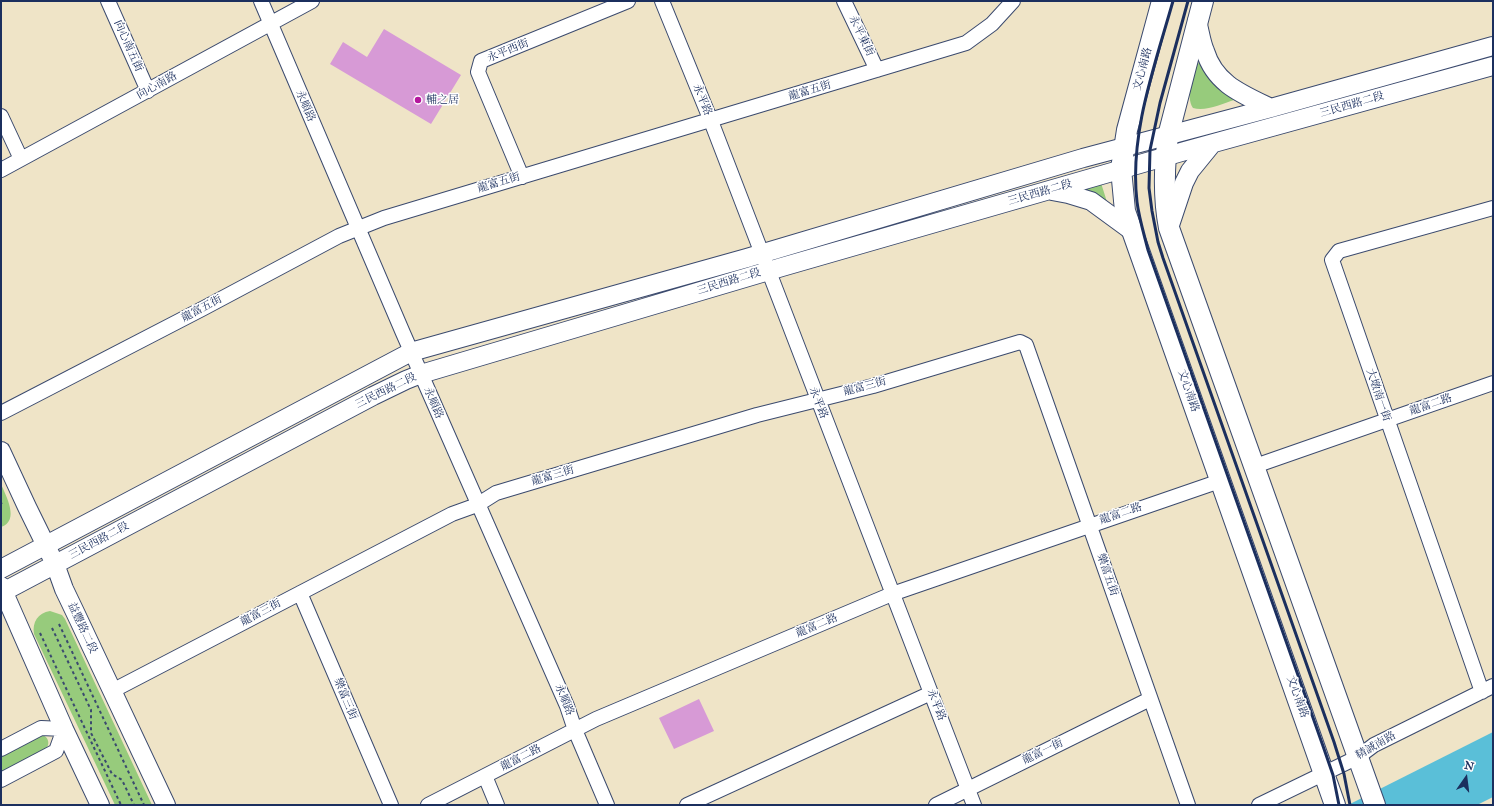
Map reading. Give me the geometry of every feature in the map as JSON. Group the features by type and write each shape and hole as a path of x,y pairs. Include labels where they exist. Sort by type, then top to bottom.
{"main road":[{"name":"文心南路","path":"1162,1 1126,130 1121,169 1125,211 1336,805"},
{"path":"1203,1 1168,136 1165,157 1164,187 1169,228 1375,805"}],"street":[{"name":"向心南五街","path":"108,1 148,91"},
{"name":"永順路","path":"260,1 477,505 567,706 575,730 607,805"},
{"name":"向心南路","path":"1,170 312,1"},
{"name":"永平西街","path":"522,177 478,72 481,62 628,1"},
{"name":"永平路","path":"662,1 711,121 974,805"},
{"name":"永平東街","path":"844,1 877,70"},
{"name":"龍富五街","path":"1,413 339,236 384,218 711,121 966,43 992,24 1013,1"},
{"path":"1197,21 1205,52 1216,73 1232,88 1271,108"},
{"name":"三民西路二段","path":"1,569 411,352 762,253 1124,147 1493,46"},
{"name":"三民西路二段","path":"2,590 55,564 373,396 421,374 768,271 1121,169 1493,66"},
{"path":"1,116 21,159"},
{"path":"1169,228 1184,183 1190,171 1212,144"},
{"path":"1050,190 1091,201 1132,231"},
{"name":"大墩南一街","path":"1487,689 1387,420 1332,260 1339,251 1345,249 1493,208"},
{"name":"龍富三街","path":"112,691 452,514 477,505 496,493 757,415 873,386 1020,342 1026,345"},
{"name":"樂富五街","path":"1026,345 1188,805"},
{"name":"龍富二路","path":"1255,466 1493,383"},
{"name":"益豐路二段","path":"1,451 55,564 64,589 166,805"},
{"name":"龍富二路","path":"428,805 596,719 892,594 1220,481"},
{"path":"2,590 64,729 100,805"},
{"name":"樂富三街","path":"300,593 391,805"},
{"name":"精誠南路","path":"1259,805 1325,774 1358,757 1374,745 1487,689"},
{"path":"687,805 931,693"},
{"name":"龍富一街","path":"936,805 1150,699"},
{"path":"1,749 41,728 64,729"},
{"path":"1,780 56,750 64,729"},
{"path":"485,776 497,805"}],"path":[{"path":"59,624 144,805"},
{"path":"52,628 91,710 91,732 112,774 122,780 134,805"},
{"path":"40,633 121,805"}],"green space":[{"path":"1203,61 1235,98 1234,100 1203,109 1193,108 1190,98 1191,86 1197,64"},
{"path":"1101,183 1108,205 1078,191"},
{"path":"1,484 8,501 11,514 7,524 1,527"},
{"path":"50,611 62,615 65,619 152,805 115,805 34,634 35,622 39,616"},
{"path":"42,735 46,737 48,741 46,749 1,773 1,754"}],"water":[{"path":"1493,732 1493,797 1477,805 1348,805"}],"building":[{"name":"輔之居","path":"384,29 461,75 431,124 330,64 343,42 367,57"},
{"path":"699,699 714,731 674,749 659,718"}],"railway":[{"path":"1173,1 1145,100 1140,125 1136,176 1139,214 1148,250 1333,775 1339,805"},
{"path":"1188,1 1160,103 1150,150 1149,188 1158,242 1334,742 1344,774 1350,805"}],"place":[{"name":"輔之居","path":"418,100"}]}
